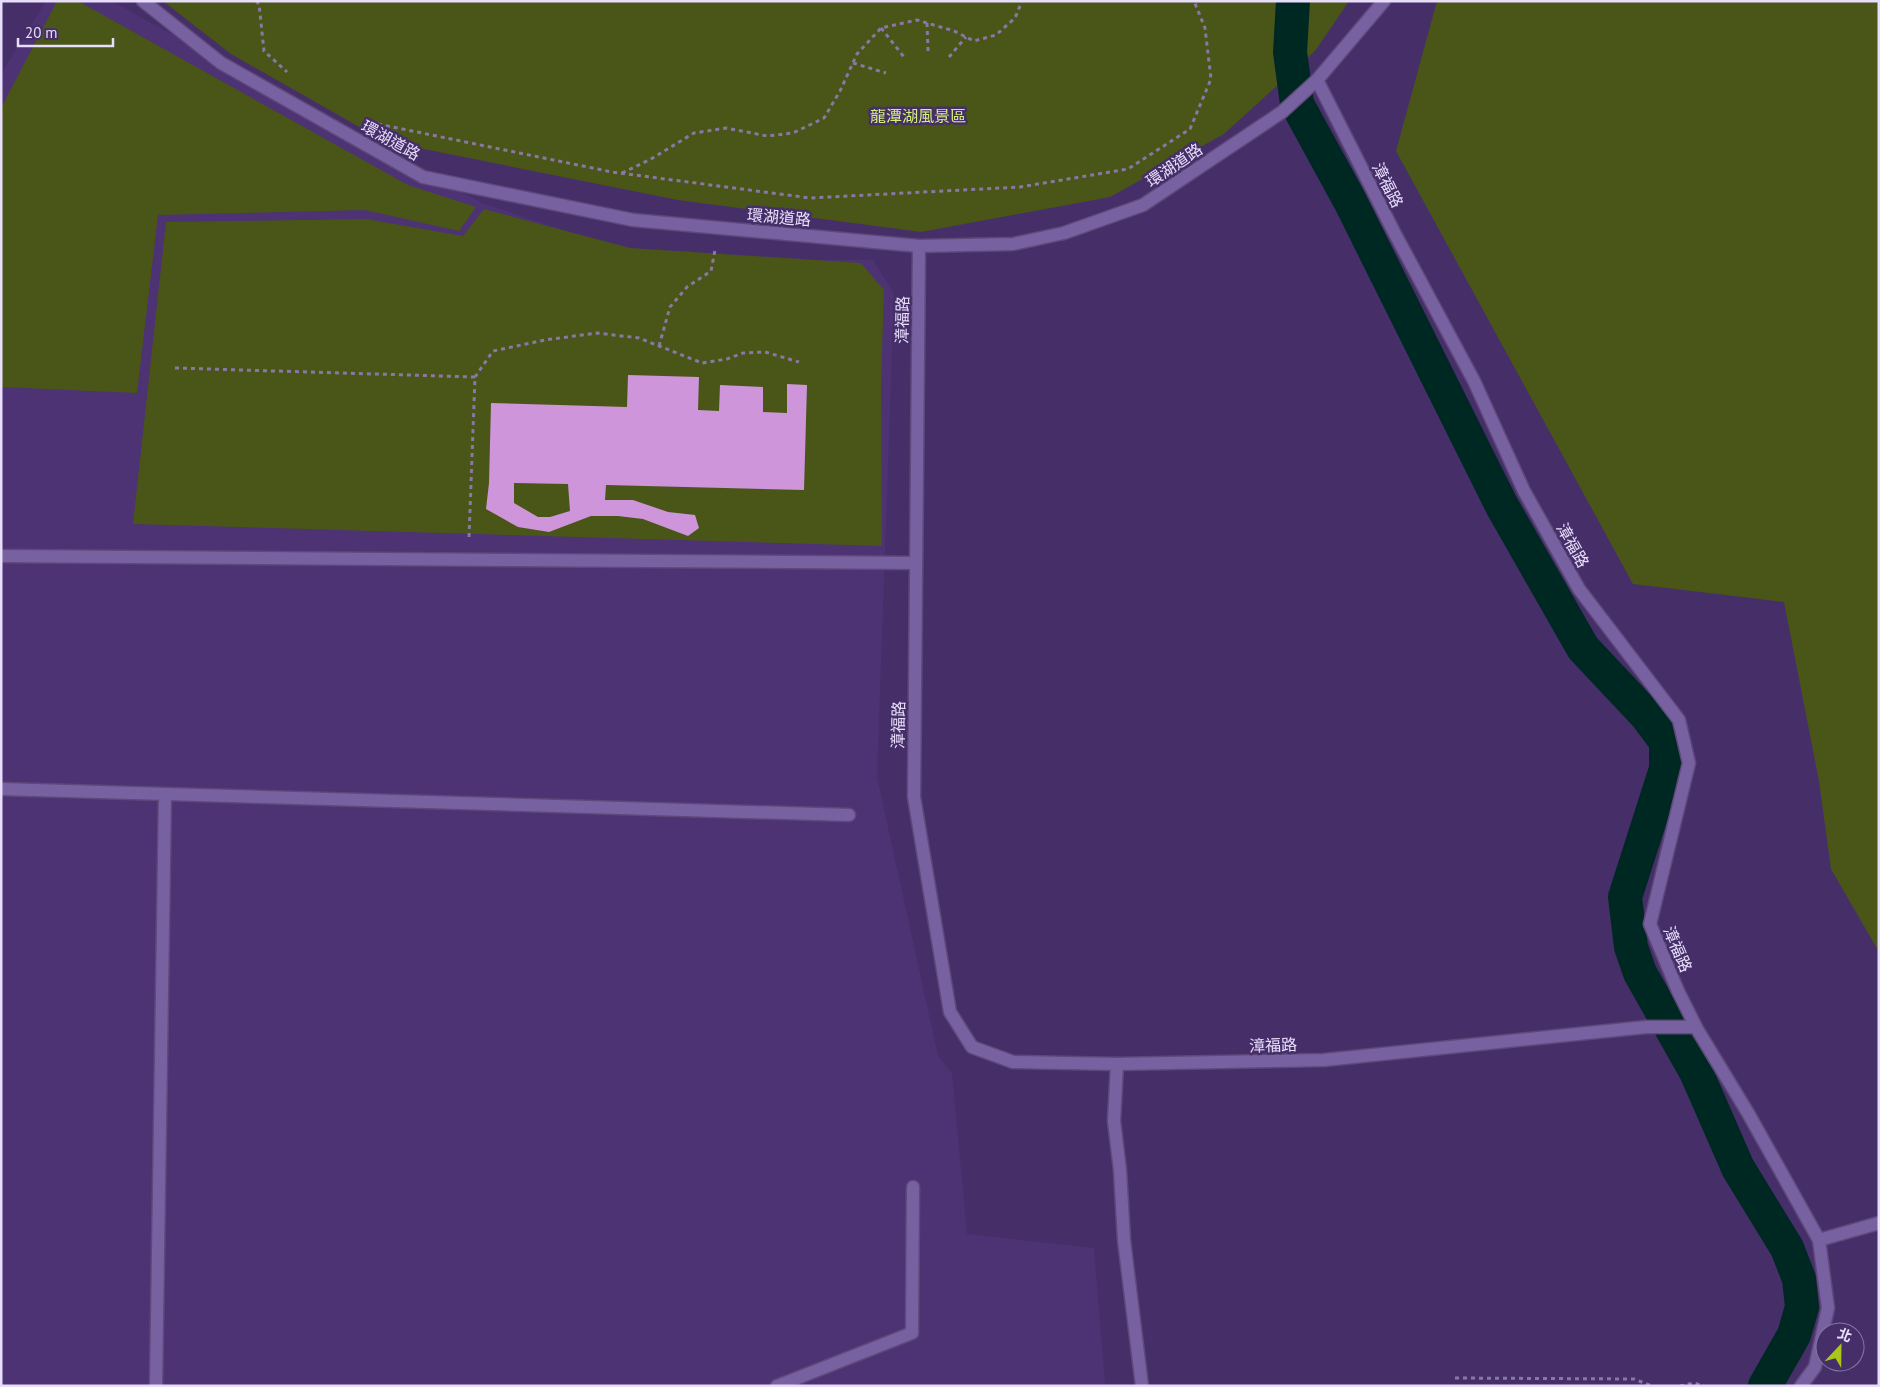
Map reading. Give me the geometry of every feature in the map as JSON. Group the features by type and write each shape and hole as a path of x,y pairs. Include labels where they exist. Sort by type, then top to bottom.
{"street":[{"name":"環湖道路","path":"143,1 221,63 423,177 633,220 919,246 1013,244 1064,233 1143,205 1282,112 1317,80 1384,1"},
{"name":"漳福路","path":"1317,80 1394,232 1474,382 1524,490 1579,589 1679,720 1689,763 1650,924 1696,1028 1748,1113 1819,1240 1828,1308 1814,1367 1801,1386"},
{"name":"漳福路","path":"919,246 914,797 950,1012 972,1047 1013,1062 1117,1064 1324,1060 1646,1027 1696,1028"},
{"path":"1,556 916,563"},
{"path":"1,789 849,815"},
{"path":"156,1386 165,794"},
{"path":"1117,1064 1114,1121 1120,1170 1124,1240 1142,1386"},
{"path":"776,1386 912,1333 913,1187"},
{"path":"1819,1240 1879,1223"}],"path":[{"path":"256,1 259,4 264,51 289,74"},
{"path":"621,173 651,158 694,132 726,128 767,136 792,133 824,118 840,91 857,54 881,28 917,20 974,41 996,35 1015,18 1022,1"},
{"path":"369,122 621,173 810,198 1020,187 1128,169 1190,129 1211,79 1204,28 1194,1"},
{"path":"927,23 928,51"},
{"path":"881,28 904,57"},
{"path":"950,58 966,37"},
{"path":"853,63 886,73"},
{"path":"659,346 670,307 687,287 711,271 720,228"},
{"path":"468,560 475,377 493,351 545,340 597,333 638,338 702,363 727,359 743,353 765,352 799,362"},
{"path":"175,368 475,377"},
{"path":"1455,1378 1634,1379 1652,1386"},
{"path":"1680,1386 1694,1382 1704,1386"}],"shaded area":[{"path":"46,1 111,1 482,203 653,260 873,260 894,294 877,777 938,1056 952,1073 967,1234 1094,1248 1105,1384 1043,1386 1,1386 1,74"},
{"path":"1278,1 1306,1 1300,49 1280,55"}],"green space":[{"path":"57,1 78,1 408,185 476,207 459,231 365,210 158,215 137,393 1,387 1,108"},
{"name":"龍潭湖風景區","path":"163,1 1349,1 1315,51 1224,134 1110,197 921,232 678,200 384,141 231,54"},
{"path":"1437,1 1879,1 1879,952 1831,869 1819,781 1784,602 1633,584 1396,151"},
{"path":"484,209 630,248 861,263 884,290 881,384 882,546 133,524 166,222 366,219 463,236"}],"building":[{"path":"628,375 699,377 698,410 719,411 720,385 763,387 763,412 787,413 787,384 807,385 804,490 606,485 605,500 633,500 668,512 695,515 699,528 688,536 643,519 618,516 591,516 549,532 518,527 486,509 489,483 491,403 627,407","holes":["514,483 568,484 570,511 550,517 538,517 514,503"]}],"waterway":[{"path":"1293,1 1290,52 1297,104 1350,201 1502,506 1583,648 1646,715 1666,742 1666,769 1625,897 1631,947 1640,973 1696,1072 1738,1168 1787,1248 1799,1279 1802,1307 1794,1335 1765,1386"}]}
